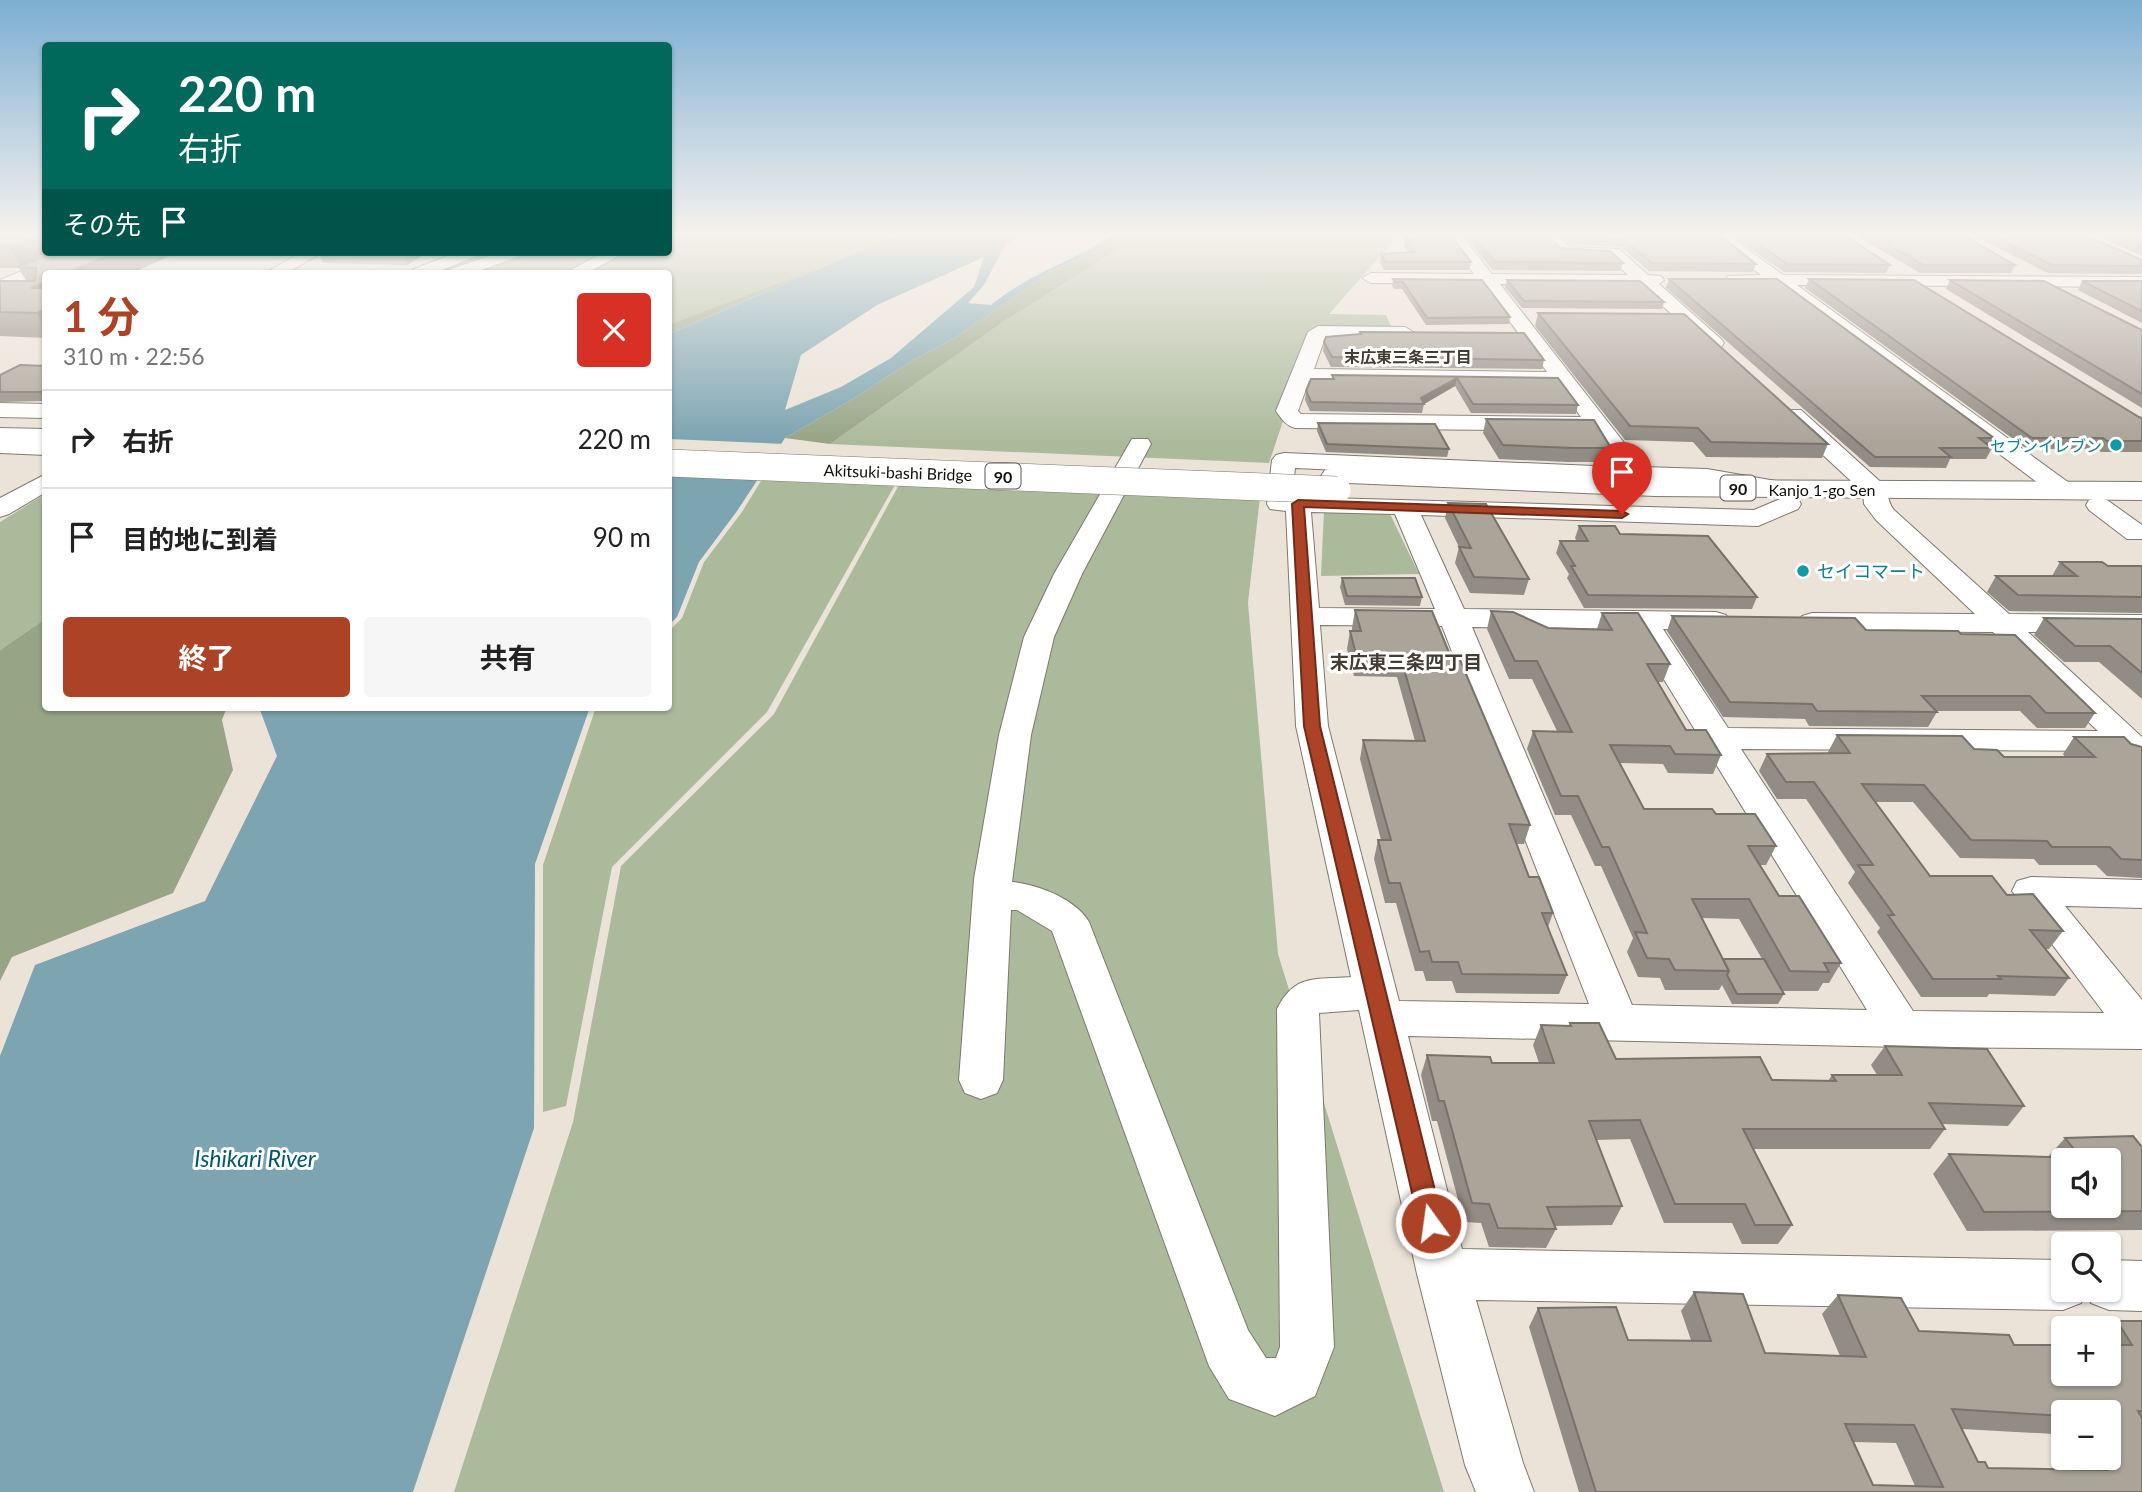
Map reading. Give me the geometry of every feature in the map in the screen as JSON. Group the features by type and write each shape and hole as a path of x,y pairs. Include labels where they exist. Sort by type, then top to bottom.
{"main road":[{"path":"0,422 42,423"},
{"path":"0,436 42,437"},
{"name":"Akitsuki-bashi Bridge","path":"672,449 1336,483"},
{"name":"Akitsuki-bashi Bridge","path":"672,463 1336,483"},
{"name":"Kanjo 1-go Sen","path":"1336,483 1575,500 1784,496 2098,505 2139,519"},
{"name":"Kanjo 1-go Sen","path":"1875,497 2063,490 2142,491"}],"street":[{"path":"1505,303 1565,378 1635,473"},
{"path":"1670,303 1726,354"},
{"path":"1810,303 2063,490"},
{"path":"1516,317 1542,317"},
{"path":"1660,318 1687,318"},
{"path":"1423,333 1318,332 1287,411 1295,421 1598,424"},
{"path":"1502,333 1528,333"},
{"path":"1301,375 1565,378"},
{"path":"1776,399 2000,622 2135,748"},
{"path":"0,410 42,411"},
{"path":"981,1080 992,894 1015,735 1039,637 1068,574 1140,444"},
{"path":"0,446 42,448"},
{"path":"1283,460 1707,476 1784,496 1758,518 1279,503 1283,460"},
{"path":"0,509 42,483"},
{"path":"1298,504 1312,726 1443,1275 1494,1465 1505,1492"},
{"path":"1405,508 1454,619 1617,1021"},
{"path":"1305,616 1739,621"},
{"path":"1643,621 1902,1030"},
{"path":"1780,621 2142,624"},
{"path":"1715,738 2135,748"},
{"path":"2142,894 2031,891 2142,1031"},
{"path":"992,894 1025,897 1069,922 1228,1347 1248,1380 1275,1388 1296,1377 1307,1347 1298,1009 1308,997 1377,1005 1617,1021 1902,1030 2142,1031"},
{"path":"1443,1275 2051,1285"},
{"path":"2121,1286 2142,1286"}],"green space":[{"path":"672,303 732,303 672,327"},
{"path":"728,303 741,303 672,333 672,324"},
{"path":"1006,303 1034,303 830,444 785,438 913,360 958,336"},
{"path":"1034,303 1339,303 1329,314 1386,315 1393,331 1313,331 1269,463 830,444"},
{"path":"764,476 896,483 767,712 612,867 566,1106 543,1112 543,865 595,711 672,711 672,628 682,618 704,562 742,512"},
{"path":"900,483 1260,497 1248,603 1278,954 1444,1492 454,1492 573,1122 621,866 774,714"},
{"path":"42,496 42,621 0,650 0,522"},
{"path":"1324,511 1390,514 1419,574 1321,576"},
{"path":"42,621 42,711 225,711 222,720 233,770 173,893 12,957 0,981 0,650"}],"water":[{"path":"741,303 882,303 801,355 785,410 841,387 891,358 956,303 991,305 1006,303 958,336 913,360 785,438 737,511 699,562 677,617 672,622 672,333"},
{"name":"Ishikari River","path":"260,711 589,711 535,864 534,1128 413,1492 0,1492 0,1056 35,965 205,901 277,756"}],"pier":[{"path":"672,439 785,444 764,476 672,472"}],"building":[{"path":"0,303 42,303 42,311 37,313 0,312"},
{"path":"1417,303 1499,303 1510,317 1427,318"},
{"path":"1696,303 1809,303 1994,438 1979,438 1992,448 1940,448 1951,457 1875,457"},
{"path":"1842,303 1951,303 2142,418 2142,441 2032,438"},
{"path":"1988,303 2087,303 2142,330 2142,394"},
{"path":"2125,303 2142,303 2142,311"},
{"path":"1538,313 1684,314 1828,444 1711,442 1698,428 1630,426"},
{"path":"1360,332 1524,333 1544,360 1332,357 1324,342 1326,337 1361,334"},
{"path":"20,365 42,366 42,394 0,392 0,375"},
{"path":"1332,375 1558,378 1578,405 1473,404 1457,378 1421,398 1424,404 1311,402 1306,391 1311,379 1334,379"},
{"path":"1486,419 1594,420 1611,448 1503,445"},
{"path":"1318,423 1435,424 1449,449 1327,444"},
{"path":"1448,503 1486,504 1529,579 1474,577 1459,547 1471,548"},
{"path":"1579,526 1615,526 1620,534 1708,536 1757,597 1588,595 1560,541 1588,541"},
{"path":"2060,562 2142,566 2142,597 2018,595 1996,576 2077,576"},
{"path":"1342,578 1415,578 1422,597 1347,596"},
{"path":"1355,610 1432,611 1450,655 1458,655 1530,825 1509,824 1529,877 1539,877 1553,913 1542,913 1567,975 1462,974 1458,962 1432,962 1429,951 1420,952 1400,883 1389,883 1378,840 1391,840 1363,740 1425,741 1401,659 1357,658 1350,631 1361,631"},
{"path":"1491,611 1513,612 1548,628 1612,630 1602,613 1638,613 1670,664 1647,664 1686,730 1706,730 1721,755 1675,754 1670,746 1610,745 1644,809 1712,809 1716,814 1755,814 1776,846 1748,846 1779,896 1799,896 1841,963 1824,963 1829,972 1790,971 1749,899 1692,899 1729,971 1675,970 1669,959 1647,958 1635,932 1647,933 1609,847 1602,847 1578,796 1561,796 1533,731 1572,732 1537,661 1515,661"},
{"path":"1672,616 1855,618 1866,630 2015,635 2095,713 2046,713 2030,696 1922,696 1937,712 1817,711 1812,704 1730,702"},
{"path":"2044,618 2142,619 2142,673 2110,646 2075,646"},
{"path":"1837,735 1962,736 1974,749 1997,750 2004,757 2095,757 2074,737 2124,737 2131,744 2142,747 2142,860 2121,859 2110,847 2052,847 2047,841 1971,840 1924,785 1862,784 1930,876 1992,876 2007,895 2033,894 2063,931 2030,930 2069,978 1998,976 2001,979 1933,979 1888,915 1894,915 1858,865 1873,865 1814,782 1786,782 1767,754 1850,753"},
{"path":"1723,959 1764,959 1784,994 1737,994 1727,975 1729,971"},
{"path":"1570,1023 1599,1023 1616,1059 1760,1057 1772,1080 1836,1081 1832,1075 1902,1075 1885,1046 1987,1049 2024,1106 1929,1103 1945,1129 1743,1129 1792,1225 1755,1225 1745,1204 1675,1204 1640,1120 1589,1121 1622,1206 1547,1207 1556,1229 1498,1228 1489,1204 1472,1203 1444,1101 1439,1101 1427,1055 1490,1057 1492,1063 1554,1063 1541,1025 1571,1026"},
{"path":"2133,1136 2142,1147 2142,1211 2121,1211 2121,1148 2073,1148 2065,1138"},
{"path":"1949,1154 2051,1157 2051,1212 1984,1212"},
{"path":"1694,1292 1743,1294 1765,1353 1866,1357 1838,1295 1901,1298 1919,1331 2009,1335 2014,1345 2051,1345 2051,1386 2121,1386 2121,1345 2132,1345 2121,1327 2121,1321 2142,1321 2142,1411 2138,1411 2142,1418 2142,1492 1596,1492 1538,1308 1616,1307 1628,1340 1711,1341","holes":["2051,1400 2121,1400 2121,1470 1988,1468 1985,1462 1978,1462 1952,1409 2051,1415","1845,1424 1914,1425 1943,1487 1873,1485"]}],"place":[{"name":"セブンイレブン","path":"2116,445"},
{"name":"セイコマート","path":"1803,571"}],"district":[{"name":"末広東三条三丁目","path":"1408,356"},
{"name":"末広東三条四丁目","path":"1406,661"}],"route":[{"path":"1431,1223 1312,726 1298,504 1622,514"}]}
